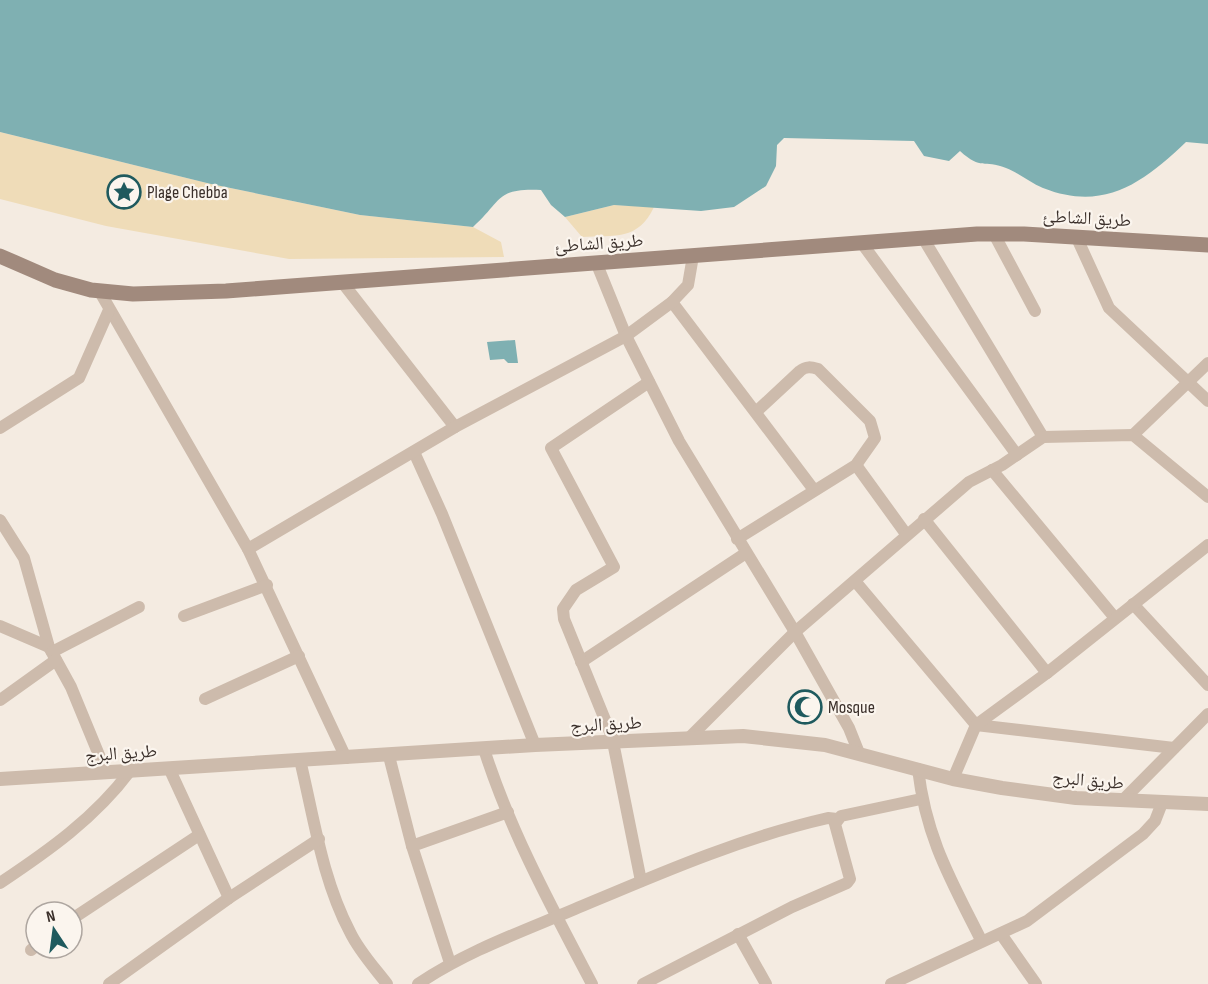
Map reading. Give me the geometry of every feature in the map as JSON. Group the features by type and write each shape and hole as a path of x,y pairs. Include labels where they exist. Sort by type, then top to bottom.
{"main road":[{"name":"طريق الشاطئ","path":"0,256 55,280 100,292 132,294 191,293 994,234 1076,236 1208,245"}],"street":[{"path":"994,234 1035,311"},
{"path":"1076,236 1109,308 1187,384 1208,401"},
{"path":"923,238 1043,437"},
{"path":"861,243 1017,455"},
{"path":"248,549 455,427 626,336 672,302 688,285 693,256"},
{"path":"596,262 626,336 679,441 795,632 849,728 859,753"},
{"path":"342,282 455,427"},
{"path":"100,292 248,549 267,585 346,758"},
{"path":"672,302 814,490"},
{"path":"0,428 79,378 109,309"},
{"path":"1133,435 1208,363"},
{"path":"737,539 856,465 867,452 874,438 874,430 870,422 818,369 805,367 756,412"},
{"path":"641,881 613,741 567,630 563,609 576,590 614,567 551,448 649,382"},
{"path":"690,737 795,632 906,534 969,482 1017,455 1043,437 1133,435 1208,497"},
{"path":"414,452 442,514 535,745"},
{"path":"856,465 906,534"},
{"path":"992,470 1115,618"},
{"path":"924,519 1047,673"},
{"path":"0,520 4,536 29,570 52,653 75,697 106,772"},
{"path":"953,779 976,725 1047,673 1208,544"},
{"path":"581,662 746,553"},
{"path":"855,581 976,725 1174,748"},
{"path":"184,616 267,585"},
{"path":"1133,604 1208,685"},
{"path":"0,700 52,653 139,608"},
{"path":"0,626 52,653"},
{"path":"206,699 299,656"},
{"path":"1122,801 1208,714"},
{"name":"طريق البرج","path":"0,778 389,756 535,745 690,737 760,737 813,743 953,779 1047,795 1122,801 1208,804"},
{"path":"484,749 508,812 556,917 592,984"},
{"path":"389,756 412,846 450,963"},
{"path":"300,760 330,886 350,933 387,984"},
{"path":"169,768 229,898"},
{"path":"918,769 921,799 932,839 981,940"},
{"path":"0,883 74,830 114,791 130,771"},
{"path":"418,984 450,963 556,917 641,881 772,831 828,818 837,819 921,799"},
{"path":"891,984 981,940 1001,934 1027,921 1143,834 1155,821 1162,803"},
{"path":"412,846 508,812"},
{"path":"643,984 738,933 847,883 850,879 837,835 835,824 837,819"},
{"path":"84,911 199,835"},
{"path":"109,984 229,898 319,839"},
{"path":"738,933 765,984"},
{"path":"1001,934 1036,984"}],"sand":[{"name":"Plage Chebba","path":"0,132 211,184 360,215 473,227 501,242 504,257 289,259 106,226 0,199"},
{"path":"614,205 654,207 641,226 615,236 582,237 565,217"}],"water":[{"path":"0,0 1208,0 1208,144 1186,142 1138,181 1104,195 1085,197 1065,195 1043,188 1006,168 973,161 960,151 949,161 924,156 914,141 784,138 777,145 776,166 766,186 734,207 701,211 614,205 565,217 551,205 541,190 526,190 515,191 501,198 473,227 360,215 211,184 0,132"},
{"path":"515,340 518,363 508,363 504,359 490,360 487,342"}],"place":[{"name":"Plage Chebba","path":"124,192"},
{"name":"Mosque","path":"805,707"}]}
